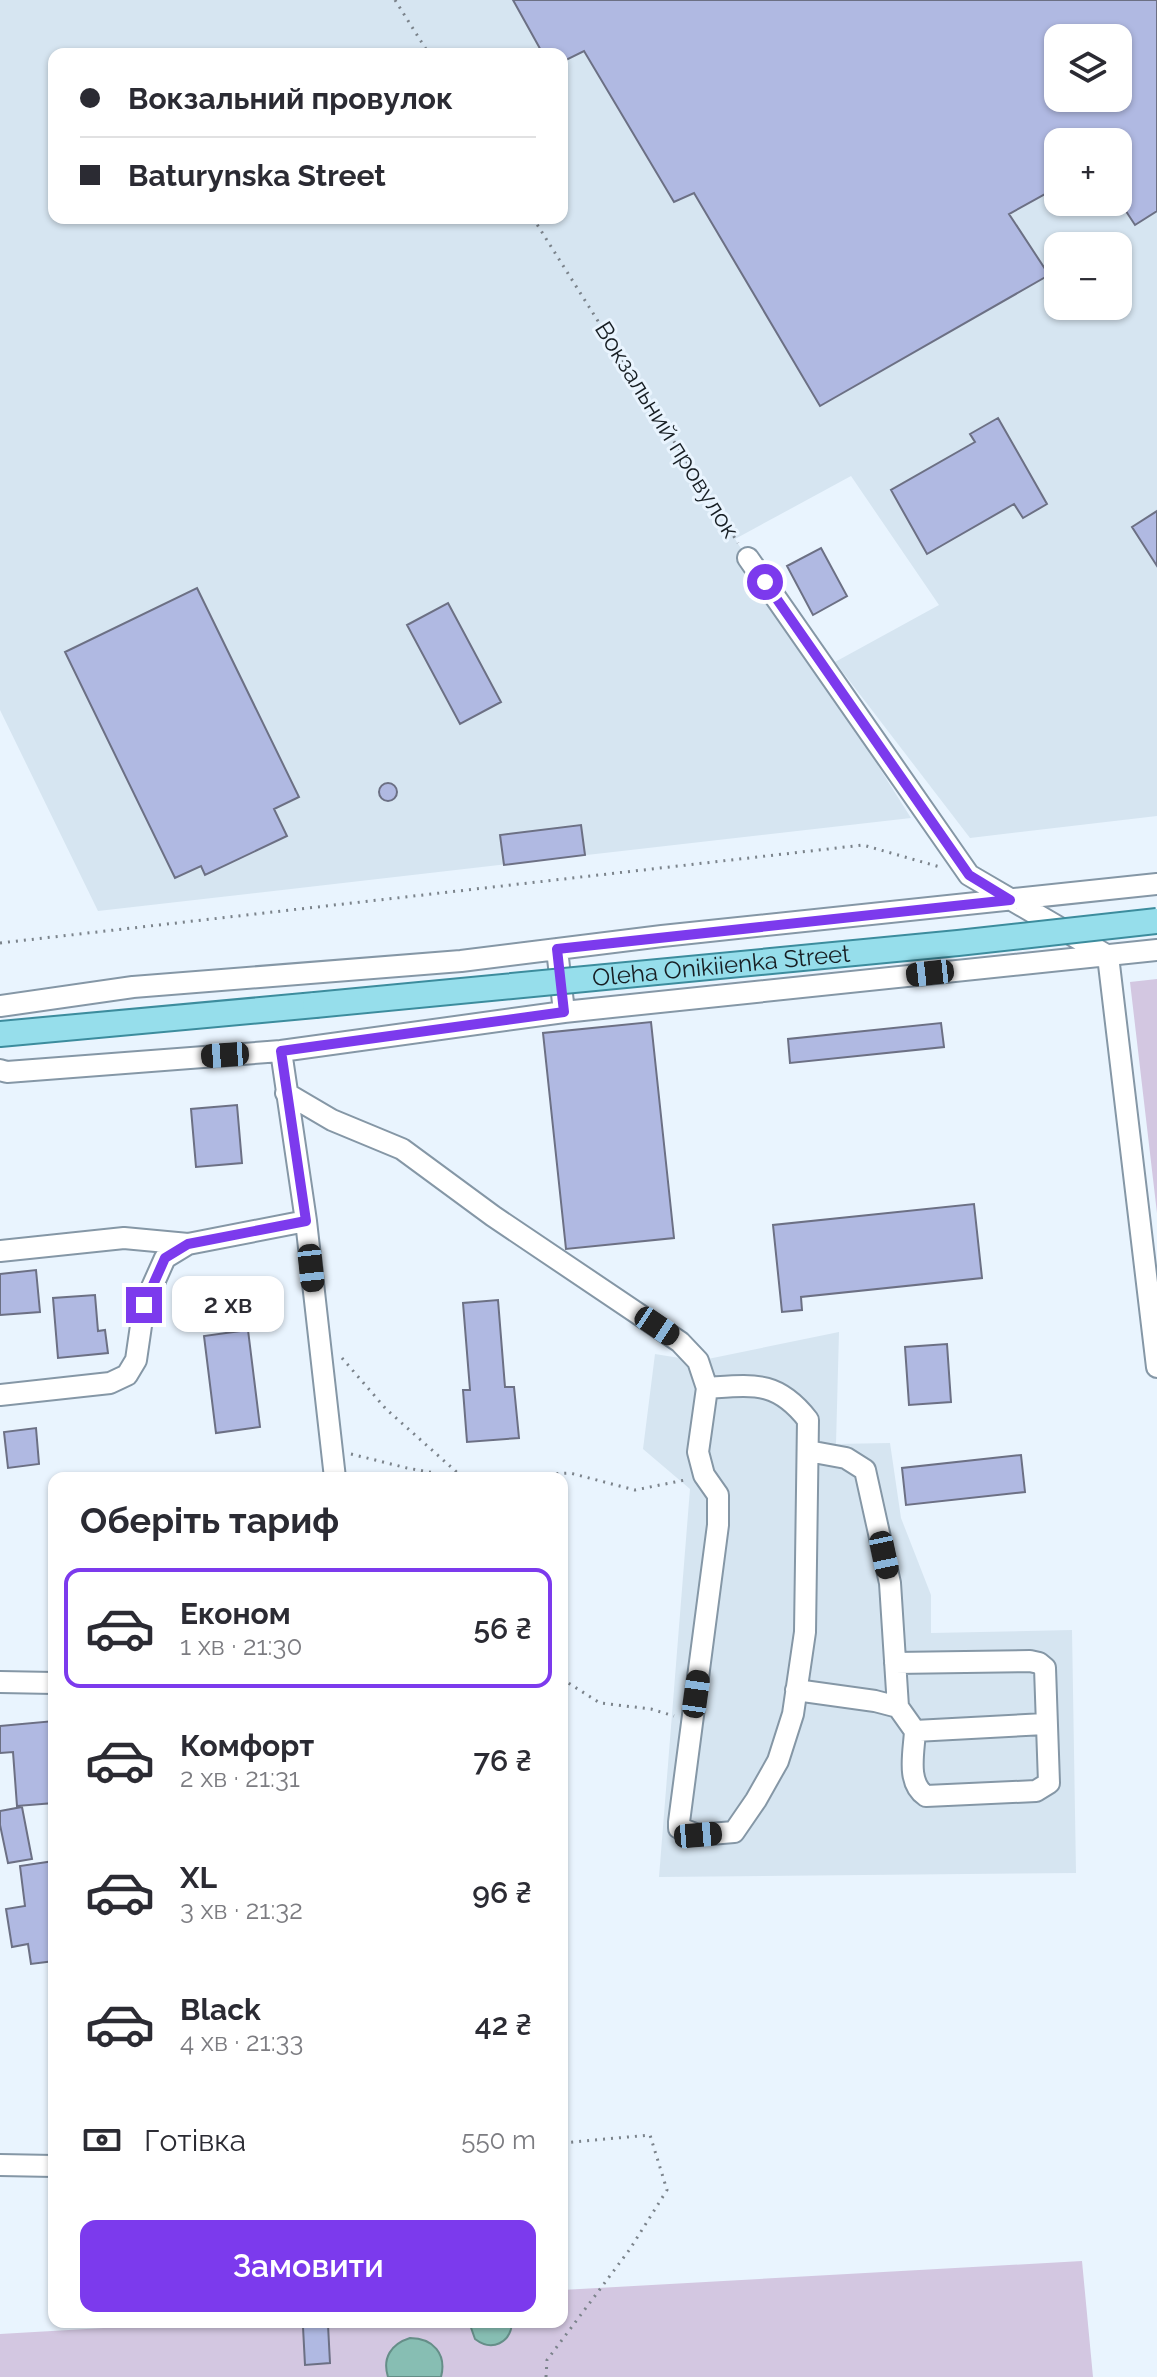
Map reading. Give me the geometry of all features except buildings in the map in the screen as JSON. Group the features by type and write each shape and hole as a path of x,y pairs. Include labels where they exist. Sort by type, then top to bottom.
{"main road":[{"name":"Oleha Onikiienka Street","path":"0,1034 958,943 1157,921"}],"street":[{"name":"Вокзальний провулок","path":"748,558 969,875 1108,956"},
{"path":"0,1006 133,987 461,961 1157,884"},
{"path":"557,949 564,1012"},
{"path":"0,1070 7,1072 281,1051 564,1012 1157,950"},
{"path":"1108,956 1157,1367"},
{"path":"281,1051 306,1221 334,1472"},
{"path":"286,1093 332,1120 402,1149 493,1216 680,1342 698,1361 707,1388 698,1452 704,1475 718,1495 718,1525 679,1828 698,1835 734,1832 778,1761 793,1714 805,1632 808,1420 793,1401 757,1385 707,1388"},
{"path":"0,1251 124,1238 188,1244 306,1221"},
{"path":"0,1395 110,1383 127,1375 136,1360 144,1305 165,1258 188,1244"},
{"path":"808,1451 846,1458 865,1470 890,1583 895,1663 898,1707 915,1731 913,1778 918,1791 926,1796 1036,1791 1049,1783 1045,1668 1039,1663 895,1663"},
{"path":"0,1682 48,1683"},
{"path":"796,1690 898,1707"},
{"path":"915,1731 1045,1724"},
{"path":"0,2165 48,2166"}],"path":[{"path":"395,0 425,48"},
{"name":"Вокзальний провулок","path":"537,224 748,558"},
{"path":"0,943 863,845 969,875"},
{"path":"318,1331 386,1409 455,1472"},
{"path":"332,1450 429,1472"},
{"path":"568,1473 635,1490 704,1475"},
{"path":"568,1683 600,1703 651,1709 692,1722"},
{"path":"546,2377 547,2360 630,2249 667,2190 650,2135 568,2142"}],"shaded area":[{"path":"0,0 1157,0 1157,816 970,838 835,662 939,605 851,476 735,539 911,818 98,911 0,710"},
{"path":"1157,979 1157,1213 1130,982"},
{"path":"839,1332 836,1444 890,1443 901,1518 931,1595 931,1633 1072,1630 1076,1873 659,1877 690,1489 643,1449 655,1354 698,1361"},
{"path":"1082,2261 1093,2377 0,2377 0,2334 104,2328 568,2328 568,2290"},
{"path":"471,2328 511,2328 504,2340 494,2345 475,2339"},
{"path":"410,2338 425,2341 436,2349 442,2361 441,2377 388,2377 387,2358 393,2348"}],"route":[{"path":"144,1305 165,1258 188,1244 306,1221 281,1051 564,1012 557,949 1010,900 969,875 765,582"}]}
